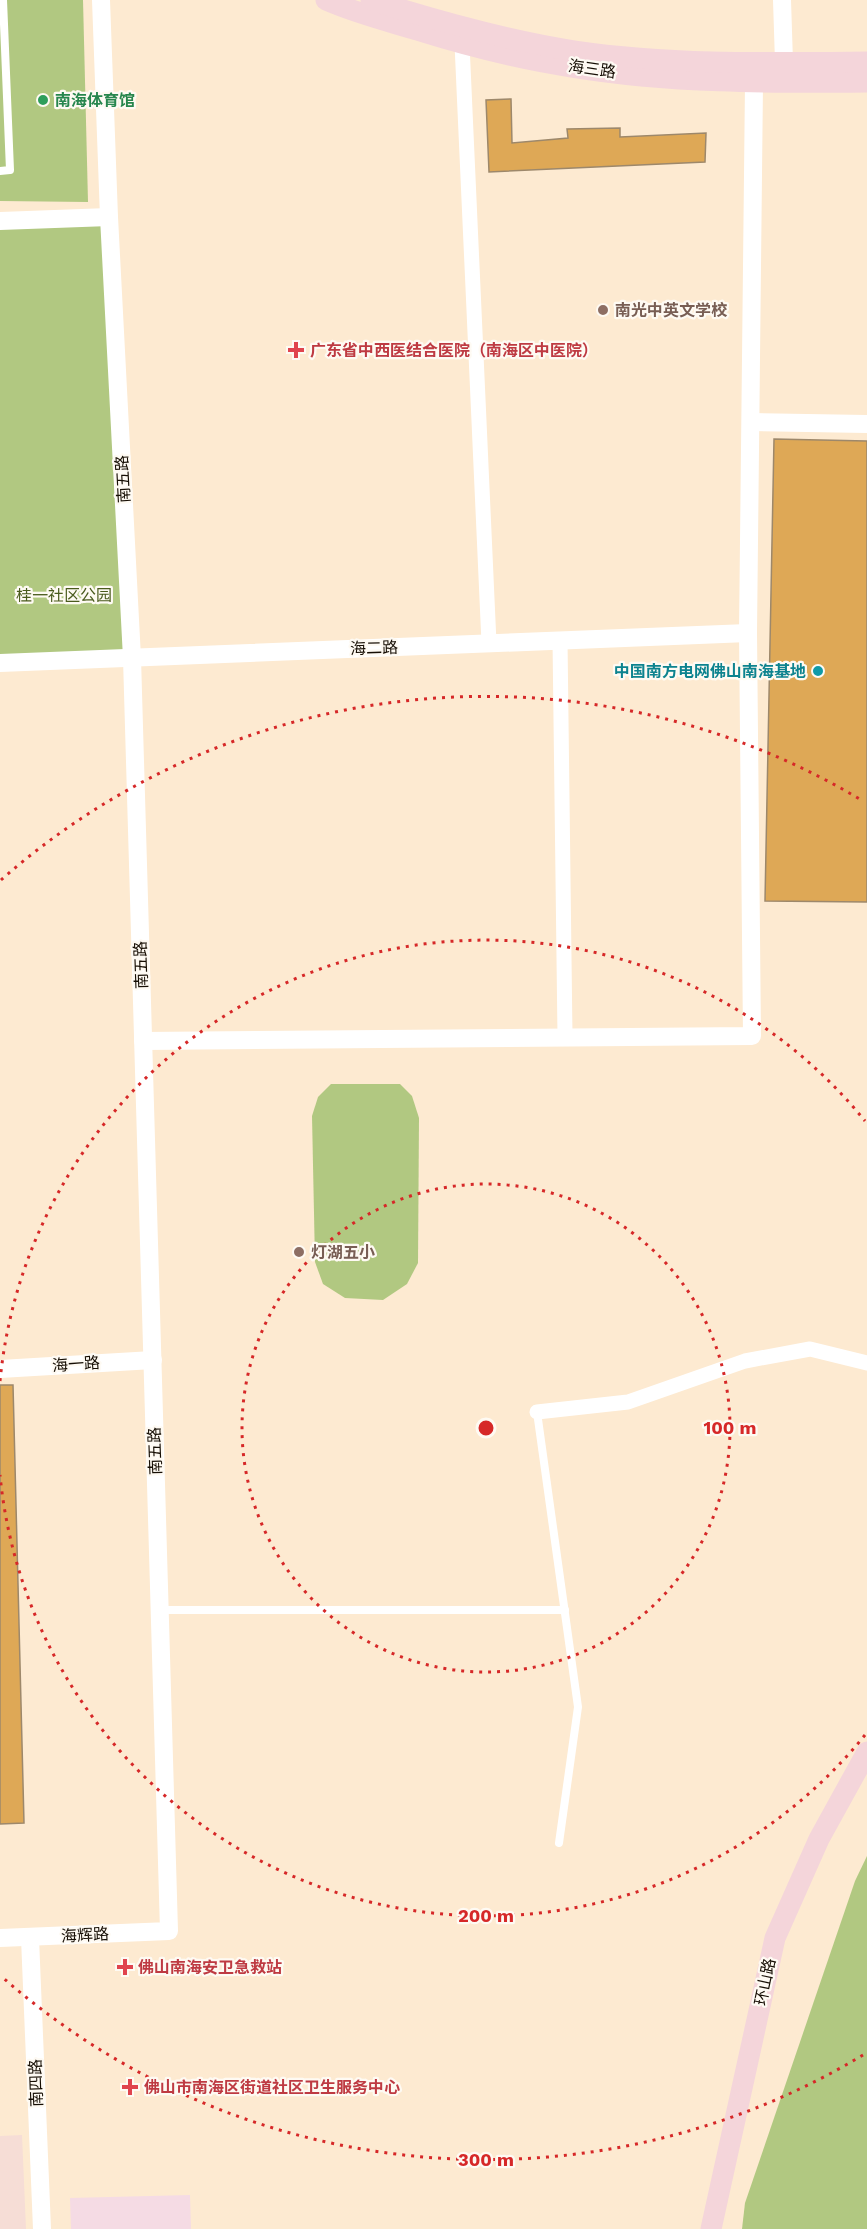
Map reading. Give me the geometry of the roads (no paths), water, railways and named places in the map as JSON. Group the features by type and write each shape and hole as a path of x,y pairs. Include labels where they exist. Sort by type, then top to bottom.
{"main road":[{"name":"海三路","path":"326,0 462,44 573,67 627,74 754,83 867,82"},
{"name":"海三路","path":"370,0 463,27 577,51 716,62 867,62"},
{"name":"环山路","path":"711,2229 775,1938 819,1839 867,1752"}],"street":[{"name":"南五路","path":"101,0 132,658 169,1930"},
{"path":"782,0 784,62"},
{"path":"462,44 489,643"},
{"path":"143,1041 752,1036 748,633 754,83"},
{"path":"0,221 110,217"},
{"path":"751,422 867,424"},
{"name":"海二路","path":"0,663 748,633"},
{"path":"560,640 565,1036"},
{"path":"537,1412 628,1402 744,1361 810,1349 867,1363"},
{"name":"海一路","path":"0,1369 153,1360"},
{"name":"海辉路","path":"0,1938 169,1930"},
{"name":"南四路","path":"30,1938 42,2229"}],"lane":[{"path":"0,171 10,171 3,0"},
{"path":"537,1412 578,1707 559,1843"},
{"path":"160,1610 565,1610"}],"place":[{"name":"南海体育馆","path":"43,100"},
{"name":"南光中英文学校","path":"603,310"},
{"name":"广东省中西医结合医院（南海区中医院）","path":"296,350"},
{"name":"中国南方电网佛山南海基地","path":"818,671"},
{"name":"灯湖五小","path":"299,1252"},
{"name":"佛山南海安卫急救站","path":"125,1967"},
{"name":"佛山市南海区街道社区卫生服务中心","path":"130,2087"}],"park label":[{"name":"桂一社区公园","path":"64,595"}]}
